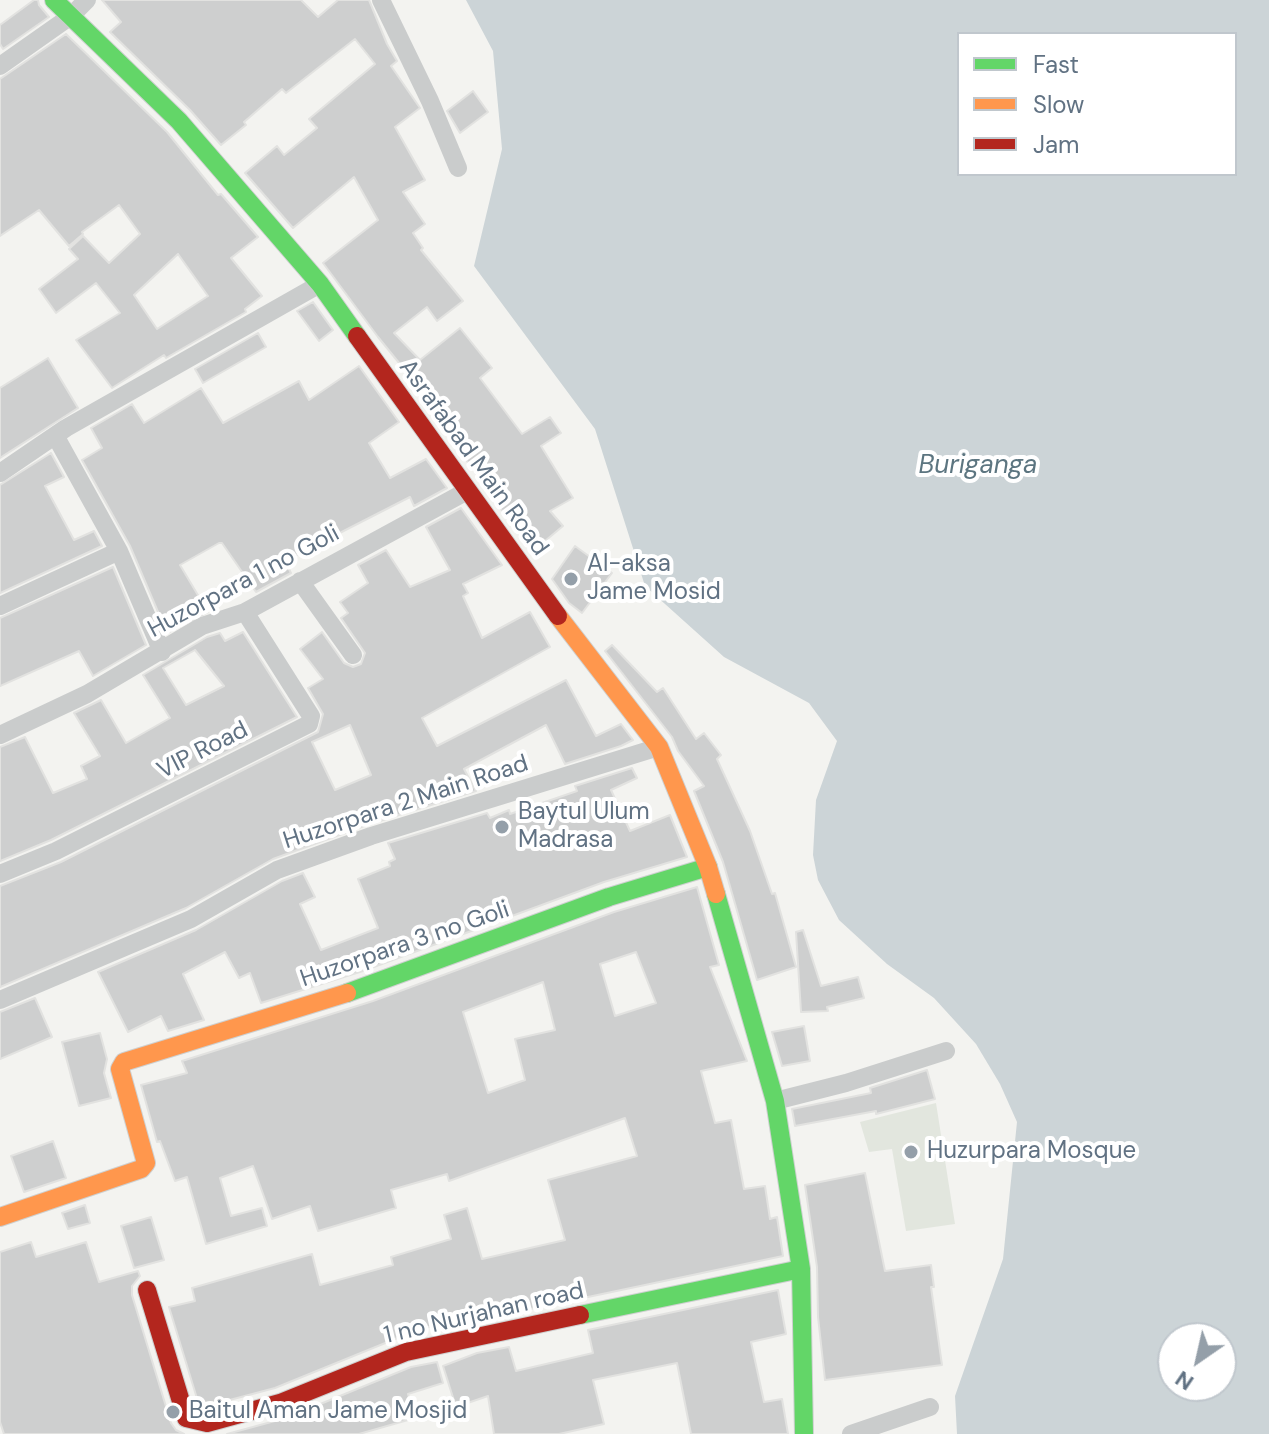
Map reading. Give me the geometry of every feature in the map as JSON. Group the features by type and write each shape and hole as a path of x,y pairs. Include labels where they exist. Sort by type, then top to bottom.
{"street":[{"name":"Asrafabad Main Road","path":"54,0 179,121 320,284 566,627 659,747 708,867 775,1101 801,1269 804,1434"},
{"path":"0,66 71,16 87,0"},
{"path":"381,0 430,101 458,168"},
{"path":"0,473 66,428 320,284"},
{"path":"56,437 119,551 162,652"},
{"name":"Huzorpara 1 no Goli","path":"0,735 87,694 202,626 245,612 467,491"},
{"path":"0,606 119,551"},
{"path":"300,581 353,655"},
{"name":"VIP Road","path":"0,874 56,851 309,724 311,716 245,612"},
{"name":"Huzorpara 2 Main Road","path":"0,1000 191,919 277,870 371,836 659,747"},
{"name":"Huzorpara 3 no Goli","path":"0,1217 141,1169 146,1163 120,1069 124,1062 368,986 609,897 708,867"},
{"path":"775,1101 846,1083 946,1051"},
{"name":"1 no Nurjahan road","path":"147,1290 186,1418 207,1423 280,1403 406,1352 801,1269"},
{"path":"851,1434 930,1407"}],"shaded area":[{"path":"936,1103 955,1224 906,1231 892,1149 869,1152 860,1122"}],"water":[{"name":"Buriganga","path":"466,0 1269,0 1269,1434 957,1434 955,1396 1003,1259 1017,1122 1000,1084 976,1044 934,998 887,964 839,920 818,880 813,855 816,800 837,741 809,703 724,657 645,586 595,429 474,266 502,149 493,51"}],"building":[{"path":"38,0 49,17 3,49 0,25"},
{"path":"102,0 301,0 318,17 338,0 369,0 397,61 391,66 420,108 395,127 425,180 403,192 425,224 413,233 423,248 421,250 463,301 437,321 427,307 394,333 420,360 460,328 492,368 480,378 522,434 550,417 561,433 541,446 573,498 550,511 563,526 533,551 442,426 447,422 323,263 378,220 354,177 293,228 245,173 277,146 284,155 317,128 309,119 375,64 355,39 286,93 282,89 221,145 190,110 110,32 121,22"},
{"path":"66,34 167,132 218,195 221,194 258,237 231,258 262,296 245,309 246,312 166,358 164,355 112,388 76,340 120,313 96,283 56,313 39,289 78,259 69,249 83,236 109,263 140,234 119,205 82,232 69,246 39,210 0,236 0,79","holes":["178,254 208,296 157,329 134,295"]},
{"path":"473,91 488,112 460,133 447,111"},
{"path":"313,302 333,330 319,341 297,311"},
{"path":"258,333 266,347 203,383 195,369"},
{"path":"48,358 78,408 0,458 0,388"},
{"path":"359,366 399,422 369,443 390,478 426,459 447,488 414,506 410,497 285,561 291,573 256,592 219,543 180,565 208,612 167,633 130,546 82,460 102,448 91,428 132,404 144,423 201,388 223,423 299,381 309,400"},
{"path":"51,453 64,477 45,486 74,540 94,531 102,546 0,593 0,485"},
{"path":"461,508 502,565 463,584 468,593 463,596 482,638 530,612 550,647 422,718 437,746 566,680 596,736 621,724 633,740 565,764 546,725 464,769 476,791 273,859 186,908 0,987 0,886 61,862 318,732 323,714 308,688 323,679 300,649 322,632 344,663 353,667 361,664 365,653 341,618 348,613 340,602 368,583 358,565 386,550 410,587 450,570 426,527","holes":["350,725 371,775 335,790 312,742"]},
{"path":"575,546 612,573 582,613 569,603 552,579"},
{"path":"113,567 146,645 93,676 79,651 0,686 0,618"},
{"path":"243,632 297,717 51,840 0,861 0,747 25,737 53,793 87,779 81,766 100,756 74,713 101,700 126,743 170,718 143,675 207,637 220,633 225,641","holes":["195,650 224,686 186,705 163,668"]},
{"path":"612,645 657,692 663,688 696,739 704,733 721,755 717,759 750,831 772,894 775,893 796,967 757,980 723,862 694,791 704,786 678,751 672,737 605,651"},
{"path":"632,768 637,778 611,790 630,831 670,815 687,857 604,882 363,971 261,1003 250,973 239,978 225,952 183,974 204,1020 168,1031 161,1016 128,1032 98,972 196,930 282,881 303,873 315,897 300,904 321,950 378,928 358,879 390,866 389,862 395,859 388,843 487,813 490,818 509,810 510,814 577,791 575,786"},
{"path":"697,887 719,965 710,967 747,1061 701,1071 715,1123 731,1120 744,1189 765,1186 770,1219 777,1217 783,1256 469,1322 467,1317 400,1337 275,1388 207,1406 199,1405 169,1307 195,1301 192,1288 312,1254 320,1285 393,1265 391,1257 451,1239 444,1215 467,1208 482,1259 565,1240 548,1180 637,1156 625,1118 449,1181 447,1174 391,1190 396,1208 318,1231 310,1206 272,1219 253,1166 220,1178 231,1216 262,1208 267,1226 206,1244 187,1177 175,1181 160,1141 157,1142 141,1085 187,1073 182,1061 373,1001 614,912","holes":["636,952 656,1003 615,1016 600,964","543,982 555,1030 515,1039 525,1080 488,1093 463,1012"]},
{"path":"803,930 821,986 858,977 864,998 827,1007 828,1011 801,1012 796,932"},
{"path":"35,998 52,1037 0,1059 0,1012"},
{"path":"804,1026 810,1061 782,1066 772,1032"},
{"path":"100,1033 107,1059 104,1073 111,1098 79,1106 62,1042"},
{"path":"927,1070 935,1099 876,1114 876,1111 795,1126 792,1109 871,1093 870,1088"},
{"path":"53,1141 66,1178 24,1192 11,1156"},
{"path":"865,1173 885,1271 931,1265 934,1287 931,1287 942,1365 825,1380 818,1317 817,1267 805,1185"},
{"path":"85,1205 90,1223 68,1229 62,1213"},
{"path":"151,1217 164,1260 134,1268 121,1226"},
{"path":"31,1242 36,1257 86,1242 99,1282 138,1271 140,1276 132,1286 132,1295 171,1423 184,1434 4,1434 0,1422 0,1252"},
{"path":"778,1290 786,1334 751,1342 764,1402 782,1399 788,1434 691,1434 677,1363 593,1380 604,1424 559,1434 494,1434 488,1396 456,1407 443,1366 477,1353 509,1347 516,1371 593,1353 588,1330"},
{"path":"437,1362 443,1383 408,1394 415,1418 359,1434 227,1434 286,1418 411,1367"}],"traffic: fast":[{"path":"54,0 179,121 320,284 357,336"},
{"path":"347,993 609,897 708,867"},
{"path":"716,894 775,1101 801,1269 804,1434"},
{"path":"580,1315 801,1269"}],"traffic: slow":[{"path":"558,616 659,747 716,894"},
{"path":"0,1217 141,1169 146,1163 120,1069 124,1062 347,993"}],"traffic: jam":[{"path":"357,336 558,616"},
{"path":"147,1290 186,1418 207,1423 280,1403 406,1352 580,1315"}],"place":[{"name":"Al-aksa Jame Mosid","path":"571,579"},
{"name":"Baytul Ulum Madrasa","path":"502,827"},
{"name":"Huzurpara Mosque","path":"911,1152"},
{"name":"Baitul Aman Jame Mosjid","path":"173,1412"}]}
